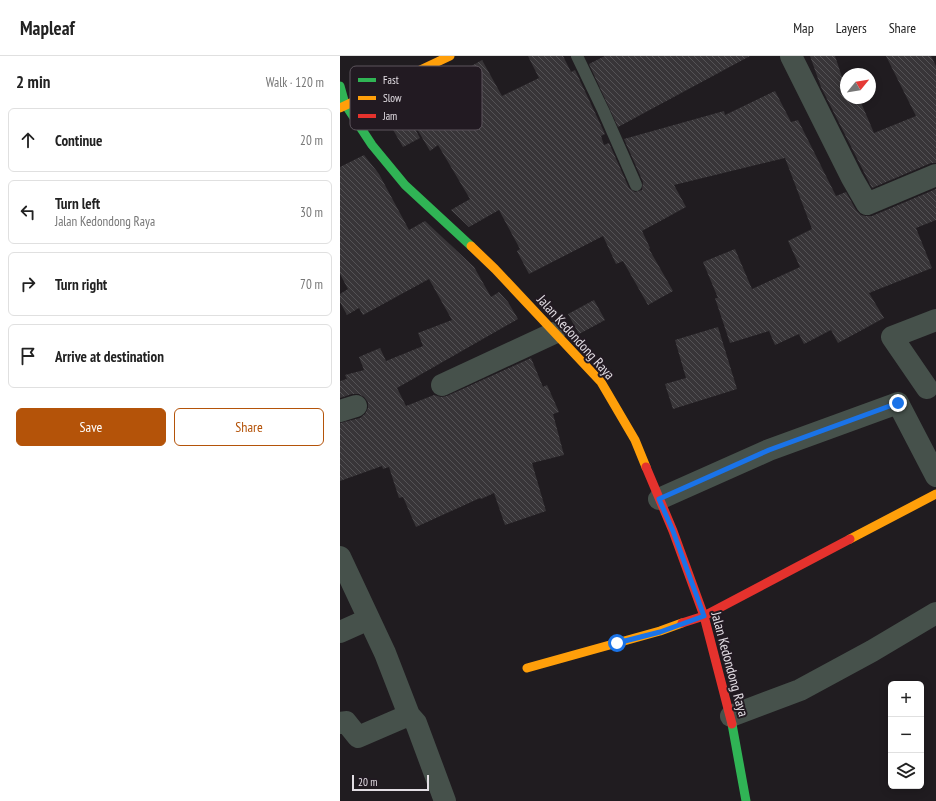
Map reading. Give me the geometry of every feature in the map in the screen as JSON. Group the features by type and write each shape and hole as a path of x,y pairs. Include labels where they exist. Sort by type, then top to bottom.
{"street":[{"path":"429,66 450,56"},
{"path":"791,56 852,178 867,204 936,175"},
{"name":"Jalan Kedondong Raya","path":"340,86 343,106 350,115"},
{"name":"Jalan Kedondong Raya","path":"361,130 405,185 494,269 602,382 635,440 673,531 704,616 731,716 746,801"},
{"path":"659,499 769,450 898,403 931,386 892,337 936,320"},
{"path":"442,385 554,333"},
{"path":"898,403 936,476"},
{"path":"527,668 660,632 704,616 936,494"},
{"path":"340,557 385,653 409,715 416,723 445,801"},
{"path":"731,716 800,690 872,651 936,613"},
{"path":"340,632 369,619"},
{"path":"340,723 346,722 358,737 409,715"}],"lane":[{"path":"577,56 636,185"}],"building":[{"path":"528,56 563,56 571,72 575,70 605,134 601,136 604,145 609,143 629,188 635,192 642,190 643,182 624,139 724,111 725,115 775,91 791,122 798,120 836,196 846,192 856,210 861,215 872,216 936,189 936,220 916,228 932,268 869,293 884,318 838,343 831,330 804,344 799,334 775,345 769,331 730,343 715,298 718,298 703,262 735,249 752,289 800,267 788,241 812,229 785,158 674,185 686,207 642,231 650,248 649,249 673,291 648,305 623,261 616,264 603,236 529,274 517,251 520,249 499,210 469,227 451,210 470,199 438,145 430,151 418,130 482,130 482,66 472,66 482,60 502,96 539,78"},
{"path":"605,56 750,56 618,127 589,64"},
{"path":"810,56 835,56 840,71 840,104 862,104 874,133 916,116 886,56 931,56 936,66 936,163 931,163 872,188 821,87"},
{"path":"393,130 416,130 420,138 403,147"},
{"path":"364,155 379,174 409,230 425,221 474,267 491,297 499,292 508,302 518,319 397,388 406,406 434,395 441,397 447,396 531,358 543,387 547,385 559,412 553,414 564,455 532,463 546,511 505,525 494,493 416,527 403,497 399,498 389,467 383,469 382,466 340,481 340,423 360,418 365,414 368,408 368,402 359,394 352,394 340,398 340,381 347,379 345,375 364,370 359,357 380,348 386,361 423,346 418,333 452,320 429,279 363,315 359,308 347,315 340,302 340,294 348,289 340,274 340,167"},
{"path":"594,300 605,320 579,334 568,314"},
{"path":"718,327 737,389 673,409 665,384 686,378 675,340"}],"traffic: fast":[{"path":"340,86 345,104 350,112"},
{"path":"362,130 372,145 405,185 471,246"},
{"path":"732,724 746,801"}],"traffic: slow":[{"path":"429,66 450,56"},
{"path":"340,108 350,103"},
{"path":"471,246 495,269 601,382 635,440 646,467"},
{"path":"850,539 936,494"},
{"path":"527,668 660,631 682,623"}],"traffic: jam":[{"path":"646,467 673,531 704,616 732,724"},
{"path":"682,623 704,616 850,539"}],"route":[{"path":"617,643 660,632 704,616 673,531 659,499 769,450 898,403"}]}
